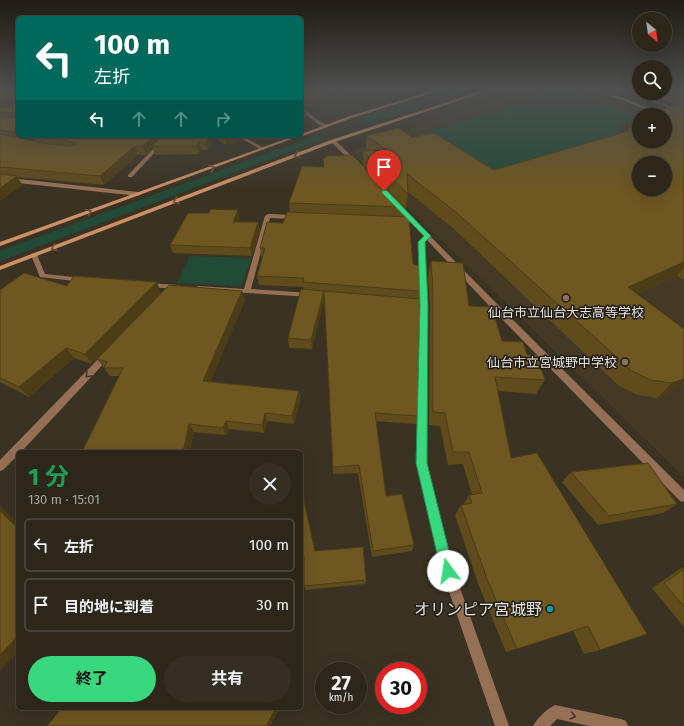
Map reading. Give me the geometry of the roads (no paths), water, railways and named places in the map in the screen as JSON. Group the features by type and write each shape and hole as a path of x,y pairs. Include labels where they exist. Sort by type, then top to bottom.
{"street":[{"path":"320,123 326,126"},
{"path":"303,135 336,123"},
{"path":"0,268 334,141 389,123"},
{"path":"130,176 166,138"},
{"path":"243,138 264,149"},
{"path":"0,244 294,138"},
{"path":"334,141 360,167"},
{"path":"0,180 138,194"},
{"path":"392,200 410,222 428,236 501,313 684,497"},
{"path":"247,290 268,216 299,217"},
{"path":"428,236 422,242 420,305 422,463 448,571 502,726"},
{"path":"34,255 42,276 88,280"},
{"path":"142,284 170,289 247,290 316,296"},
{"path":"16,450 113,348"},
{"path":"0,467 16,450"},
{"path":"540,726 555,712 620,726"}],"place":[{"name":"仙台市立仙台大志高等学校","path":"566,298"},
{"name":"仙台市立宮城野中学校","path":"625,362"},
{"name":"オリンピア宮城野","path":"550,609"}]}
